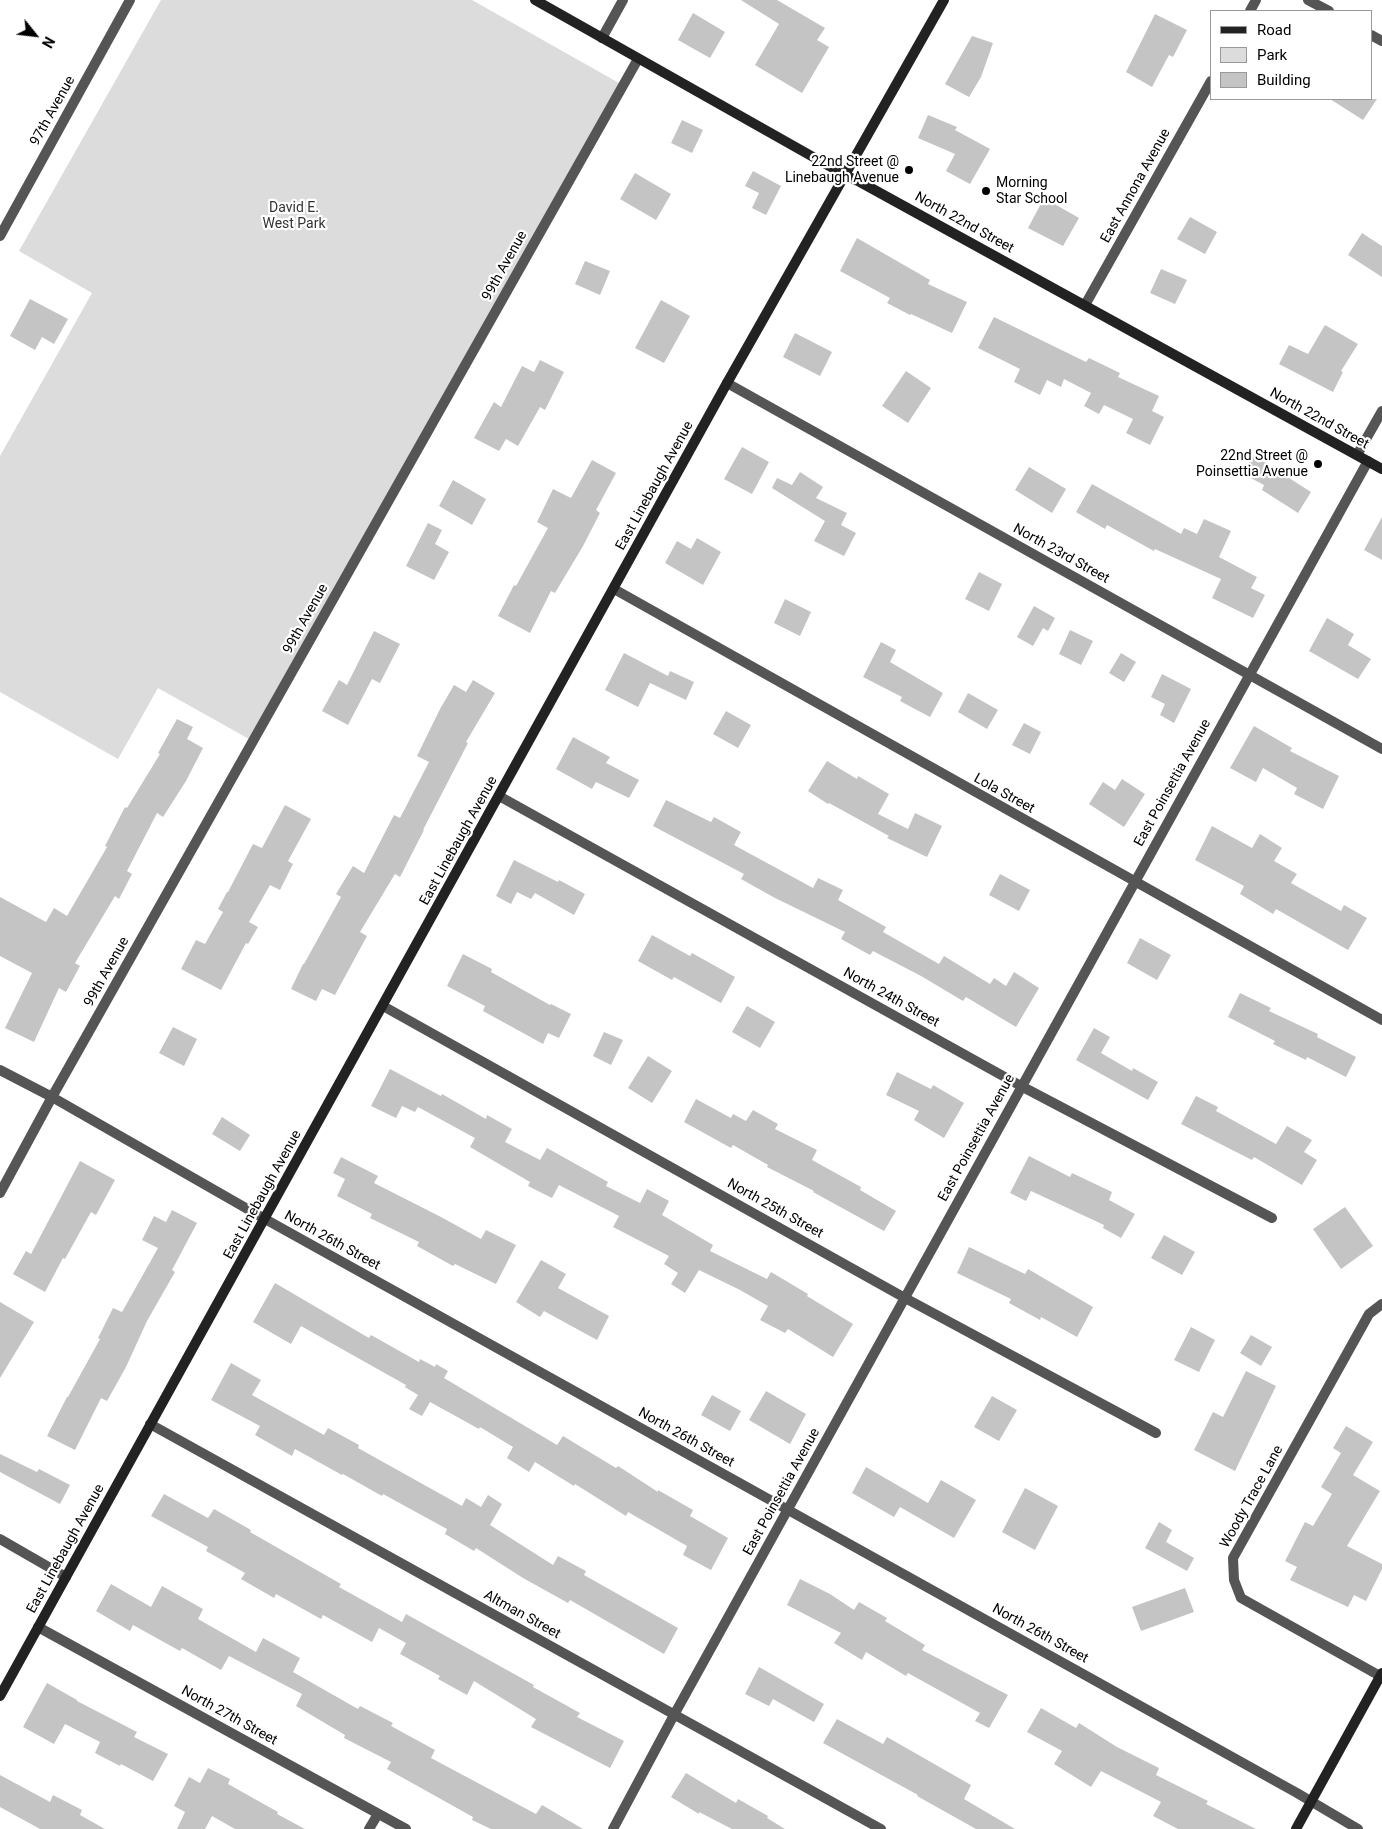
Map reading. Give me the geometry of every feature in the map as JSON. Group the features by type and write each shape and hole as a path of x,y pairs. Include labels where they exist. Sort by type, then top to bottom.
{"street":[{"name":"97th Avenue","path":"0,236 130,0"},
{"name":"North 22nd Street","path":"535,0 845,175 1382,469"},
{"path":"602,38 623,0"},
{"name":"East Linebaugh Avenue","path":"0,1696 384,1006 727,383 944,0"},
{"path":"1308,0 1326,10"},
{"name":"99th Avenue","path":"0,1193 52,1097 638,59"},
{"name":"East Annona Avenue","path":"1085,305 1210,83"},
{"name":"North 23rd Street","path":"727,383 1382,749"},
{"path":"1357,455 1382,411"},
{"name":"East Poinsettia Avenue","path":"613,1829 674,1715 1368,461"},
{"name":"Lola Street","path":"614,590 1382,1020"},
{"name":"North 24th Street","path":"499,796 1022,1086 1272,1218"},
{"name":"North 25th Street","path":"384,1006 905,1298 1156,1433"},
{"name":"North 26th Street","path":"0,1070 52,1097 265,1219 1311,1801 1358,1829"},
{"name":"Woody Trace Lane","path":"1381,1674 1241,1598 1234,1580 1233,1558 1369,1314 1382,1304"},
{"name":"Altman Street","path":"150,1424 880,1829"},
{"path":"0,1539 66,1577"},
{"name":"North 27th Street","path":"38,1627 406,1829"},
{"path":"1296,1829 1381,1674"},
{"path":"369,1829 378,1814"}],"green space":[{"name":"David E. West Park","path":"161,0 472,0 619,83 249,739 158,688 118,759 0,692 0,456 92,293 19,251"}],"building":[{"path":"741,0 777,0 825,28 817,40 829,47 802,93 755,65 779,24"},
{"path":"693,13 725,32 710,58 678,40"},
{"path":"1155,14 1187,30 1173,57 1169,55 1152,87 1126,72"},
{"path":"972,36 993,43 981,77 969,97 945,84"},
{"path":"1377,99 1363,120 1332,100"},
{"path":"928,115 957,127 955,130 990,149 970,184 946,171 955,154 918,138"},
{"path":"682,120 703,130 692,153 671,143"},
{"path":"753,171 781,186 766,215 752,208 759,193 745,186"},
{"path":"635,173 671,194 656,220 620,199"},
{"path":"1044,198 1079,218 1063,246 1028,228"},
{"path":"1190,217 1217,232 1205,254 1177,239"},
{"path":"1362,233 1382,246 1382,277 1348,255"},
{"path":"857,238 930,280 928,284 967,302 952,333 887,303 890,298 840,271"},
{"path":"585,261 610,271 600,295 575,284"},
{"path":"1161,269 1187,280 1175,304 1150,293"},
{"path":"30,299 68,319 54,344 42,337 35,350 10,336"},
{"path":"661,300 690,316 664,363 635,348"},
{"path":"994,317 1086,362 1089,358 1120,373 1118,377 1159,396 1152,411 1164,417 1150,445 1126,433 1133,419 1104,405 1099,414 1084,406 1091,393 1064,379 1061,387 1047,380 1040,395 1014,382 1020,369 978,348"},
{"path":"1325,325 1358,344 1341,371 1343,372 1333,392 1279,364 1289,345 1308,354"},
{"path":"795,333 832,352 820,376 783,357"},
{"path":"540,360 564,372 545,410 540,407 518,446 506,439 499,451 474,438 494,402 501,407 522,366 534,372"},
{"path":"906,371 931,388 908,423 882,406"},
{"path":"742,447 769,462 752,494 724,479"},
{"path":"1253,455 1311,492 1298,513 1262,490 1264,485 1243,474"},
{"path":"592,460 616,473 596,510 600,513 583,546 555,593 551,591 530,633 498,616 548,528 537,522 553,489 571,498"},
{"path":"1029,467 1066,489 1052,513 1015,490"},
{"path":"800,472 823,487 816,498 847,513 841,525 856,533 844,556 814,541 825,521 772,488 777,478 792,485"},
{"path":"453,480 486,499 472,525 439,506"},
{"path":"1092,484 1181,534 1184,528 1197,534 1204,519 1231,531 1219,557 1257,577 1251,588 1265,595 1253,618 1212,598 1221,579 1155,549 1154,551 1107,525 1105,529 1076,512"},
{"path":"1382,517 1382,560 1364,550"},
{"path":"428,523 442,530 435,544 449,552 434,580 406,566"},
{"path":"697,538 721,552 703,585 665,563 677,541 691,549"},
{"path":"979,572 1002,584 989,611 965,599"},
{"path":"785,599 811,612 800,636 774,623"},
{"path":"1034,606 1055,618 1048,631 1043,628 1033,646 1017,637"},
{"path":"1327,618 1354,634 1348,645 1371,659 1358,679 1309,651"},
{"path":"1070,630 1093,641 1081,665 1059,654"},
{"path":"374,631 400,644 380,683 372,679 348,725 322,711 339,680 347,685"},
{"path":"881,642 896,650 890,662 943,693 930,717 900,701 902,697 863,677"},
{"path":"624,653 668,676 670,671 694,682 686,700 650,683 638,707 605,690"},
{"path":"1121,653 1136,662 1124,682 1109,673"},
{"path":"1162,674 1191,689 1174,723 1160,715 1165,704 1151,697"},
{"path":"473,680 495,693 466,742 468,743 400,877 395,874 360,932 367,936 335,995 322,989 316,1001 291,989 341,897 336,894 353,866 364,873 394,815 400,818 429,762 417,756 454,685 466,692"},
{"path":"968,693 998,710 987,729 958,712"},
{"path":"726,711 751,725 738,748 713,734"},
{"path":"177,719 193,727 187,739 203,748 186,781 163,817 157,813 127,871 132,874 119,899 115,896 75,963 80,966 66,992 59,988 34,1042 5,1028 32,973 0,956 0,897 46,922 54,908 67,916 107,847 105,846 125,807 127,808 160,754 158,753"},
{"path":"1024,723 1041,732 1030,754 1012,745"},
{"path":"1254,726 1292,748 1290,751 1339,776 1323,809 1294,794 1297,788 1263,768 1256,782 1230,768"},
{"path":"573,737 610,757 606,763 639,780 629,798 596,782 592,789 556,769"},
{"path":"827,761 857,779 858,776 889,794 878,814 908,829 915,813 942,826 927,857 887,838 889,836 828,804 808,791"},
{"path":"1122,779 1145,794 1124,827 1089,804 1103,782 1115,790"},
{"path":"666,800 711,822 714,817 741,832 734,845 813,888 818,878 843,890 838,900 886,927 883,932 939,964 944,956 990,984 994,978 1006,986 1014,972 1039,988 1016,1027 966,997 963,1001 873,951 870,955 841,939 845,932 775,898 741,879 744,874 653,826"},
{"path":"285,805 311,819 288,861 293,864 280,890 270,885 249,922 258,927 248,944 246,943 221,990 181,969 196,940 205,944 223,912 218,909 253,844 262,848"},
{"path":"1212,826 1252,848 1260,834 1282,848 1274,861 1297,874 1291,883 1341,911 1344,905 1367,918 1348,950 1276,909 1273,914 1240,894 1244,886 1195,860"},
{"path":"514,860 585,894 574,915 535,893 531,899 517,892 511,904 496,896"},
{"path":"1000,874 1030,890 1019,911 989,895"},
{"path":"652,935 690,956 692,953 735,977 721,1003 674,977 672,980 638,961"},
{"path":"1140,938 1171,955 1157,980 1127,963"},
{"path":"463,954 492,969 491,972 550,1005 571,1014 559,1038 548,1033 543,1044 483,1011 485,1006 447,986"},
{"path":"1240,993 1271,1008 1269,1011 1318,1034 1317,1037 1356,1057 1346,1077 1307,1057 1306,1060 1273,1044 1275,1041 1228,1017"},
{"path":"747,1006 775,1022 760,1048 732,1032"},
{"path":"173,1027 197,1039 184,1066 159,1053"},
{"path":"1094,1028 1110,1037 1101,1053 1132,1071 1133,1068 1158,1082 1148,1100 1076,1060"},
{"path":"604,1032 623,1040 611,1065 593,1056"},
{"path":"648,1056 672,1071 652,1103 628,1088"},
{"path":"390,1069 441,1096 442,1094 486,1119 487,1115 512,1129 505,1142 540,1160 547,1148 608,1182 606,1186 640,1203 647,1189 669,1201 662,1215 713,1245 710,1251 767,1279 771,1272 853,1324 833,1357 788,1329 785,1333 760,1320 768,1306 699,1270 685,1293 671,1284 678,1273 664,1264 669,1256 613,1227 619,1216 559,1185 552,1198 528,1186 530,1182 470,1147 475,1138 418,1107 415,1112 402,1106 396,1118 371,1106"},
{"path":"897,1072 931,1089 933,1085 964,1103 944,1138 914,1120 919,1111 886,1095"},
{"path":"1196,1096 1218,1107 1216,1111 1276,1144 1287,1126 1312,1140 1304,1152 1317,1160 1302,1185 1254,1157 1252,1160 1181,1124"},
{"path":"696,1099 731,1118 733,1114 746,1121 753,1110 778,1124 775,1129 817,1150 812,1160 861,1187 860,1190 896,1211 884,1231 767,1167 768,1165 733,1145 731,1148 684,1122"},
{"path":"222,1117 250,1135 240,1151 212,1134"},
{"path":"1029,1156 1070,1177 1072,1173 1112,1192 1109,1200 1135,1214 1121,1238 1103,1228 1104,1225 1031,1191 1026,1201 1010,1193"},
{"path":"341,1157 378,1176 374,1183 481,1239 486,1230 516,1245 496,1284 455,1264 453,1266 417,1246 419,1242 370,1218 372,1214 337,1196 345,1179 333,1173"},
{"path":"80,1161 115,1180 96,1215 91,1212 45,1292 13,1274 26,1251 31,1254"},
{"path":"1345,1207 1373,1246 1341,1269 1313,1229"},
{"path":"172,1210 197,1223 172,1270 175,1272 147,1321 126,1367 107,1401 101,1398 75,1450 47,1436 100,1339 98,1338 113,1308 122,1312 158,1248 142,1240 154,1216 166,1222"},
{"path":"1164,1235 1195,1252 1182,1275 1151,1258"},
{"path":"969,1247 1025,1274 1028,1269 1093,1307 1077,1337 1041,1317 1040,1320 1009,1303 1011,1299 957,1273"},
{"path":"541,1260 566,1274 558,1288 609,1316 597,1340 544,1311 540,1317 516,1302"},
{"path":"275,1283 369,1338 371,1335 419,1362 420,1359 435,1367 436,1364 448,1371 444,1378 557,1445 563,1436 616,1468 618,1466 658,1492 658,1490 693,1510 690,1516 728,1538 711,1570 683,1555 687,1546 628,1512 626,1516 535,1462 529,1472 507,1458 513,1447 480,1427 479,1429 430,1402 422,1416 409,1409 418,1395 405,1387 406,1385 301,1326 291,1344 253,1322"},
{"path":"0,1302 34,1322 0,1378"},
{"path":"1191,1327 1215,1340 1199,1372 1174,1360"},
{"path":"1251,1335 1272,1347 1261,1366 1240,1353"},
{"path":"231,1363 261,1380 252,1395 324,1435 328,1428 359,1445 358,1448 462,1506 466,1498 481,1507 488,1495 502,1504 490,1525 553,1565 558,1556 586,1571 584,1575 678,1628 664,1654 570,1600 568,1603 523,1578 476,1548 474,1551 445,1534 447,1529 383,1494 382,1496 295,1449 292,1456 255,1435 260,1426 211,1400"},
{"path":"1246,1371 1276,1386 1235,1471 1194,1450 1213,1412 1223,1417"},
{"path":"766,1391 806,1414 790,1444 749,1420"},
{"path":"712,1395 741,1411 730,1431 701,1415"},
{"path":"992,1396 1017,1410 999,1441 974,1427"},
{"path":"1346,1426 1373,1442 1353,1475 1380,1491 1347,1546 1382,1564 1382,1569 1366,1601 1354,1595 1348,1607 1290,1580 1297,1567 1285,1561 1305,1522 1313,1526 1332,1494 1321,1487 1341,1453 1333,1448"},
{"path":"0,1454 37,1472 39,1469 70,1485 60,1504 0,1472"},
{"path":"866,1467 928,1503 941,1480 976,1500 954,1538 900,1507 894,1517 852,1493"},
{"path":"1025,1488 1058,1506 1035,1550 1002,1532"},
{"path":"164,1494 208,1518 214,1509 341,1584 339,1587 402,1622 406,1614 534,1685 533,1687 580,1713 577,1717 624,1741 610,1768 531,1727 536,1719 474,1681 467,1695 438,1679 440,1676 400,1654 406,1643 379,1628 372,1642 323,1615 321,1619 276,1594 274,1598 241,1579 245,1573 206,1551 208,1547 151,1516"},
{"path":"1159,1522 1172,1530 1166,1542 1194,1558 1187,1571 1145,1548"},
{"path":"800,1579 830,1594 854,1610 859,1602 887,1618 885,1621 925,1645 922,1650 1008,1695 989,1728 975,1721 980,1713 908,1673 906,1676 866,1652 862,1660 834,1643 841,1633 787,1605"},
{"path":"111,1584 151,1607 162,1586 203,1609 198,1619 256,1652 263,1638 300,1658 293,1672 358,1709 360,1706 393,1723 391,1726 435,1750 431,1758 536,1814 542,1805 583,1829 491,1829 472,1820 473,1817 387,1769 391,1762 344,1738 345,1735 296,1706 302,1694 229,1656 221,1670 182,1648 180,1651 133,1625 130,1631 96,1611"},
{"path":"1185,1588 1194,1612 1141,1631 1132,1607"},
{"path":"759,1667 824,1704 814,1722 773,1699 769,1706 745,1694"},
{"path":"47,1683 137,1732 134,1737 168,1754 153,1781 95,1753 100,1742 65,1724 54,1744 23,1727"},
{"path":"1041,1708 1076,1728 1079,1723 1117,1747 1159,1768 1156,1775 1208,1801 1206,1804 1256,1829 1178,1829 1153,1816 1161,1802 1101,1771 1091,1787 1054,1764 1062,1751 1027,1732"},
{"path":"837,1719 883,1744 887,1737 971,1785 964,1799 1015,1829 976,1829 823,1743"},
{"path":"208,1768 230,1779 228,1784 305,1829 235,1829 212,1816 205,1829 177,1829 185,1812 174,1806 189,1777 200,1783"},
{"path":"686,1773 736,1803 738,1799 768,1816 767,1818 785,1829 732,1829 699,1812 699,1814 671,1797"},
{"path":"0,1775 50,1802 53,1795 82,1810 80,1815 105,1829 40,1829 0,1807"}],"place":[{"name":"22nd Street @ Linebaugh Avenue","path":"909,170"},
{"name":"Morning Star School","path":"986,191"},
{"name":"22nd Street @ Poinsettia Avenue","path":"1318,464"}]}
